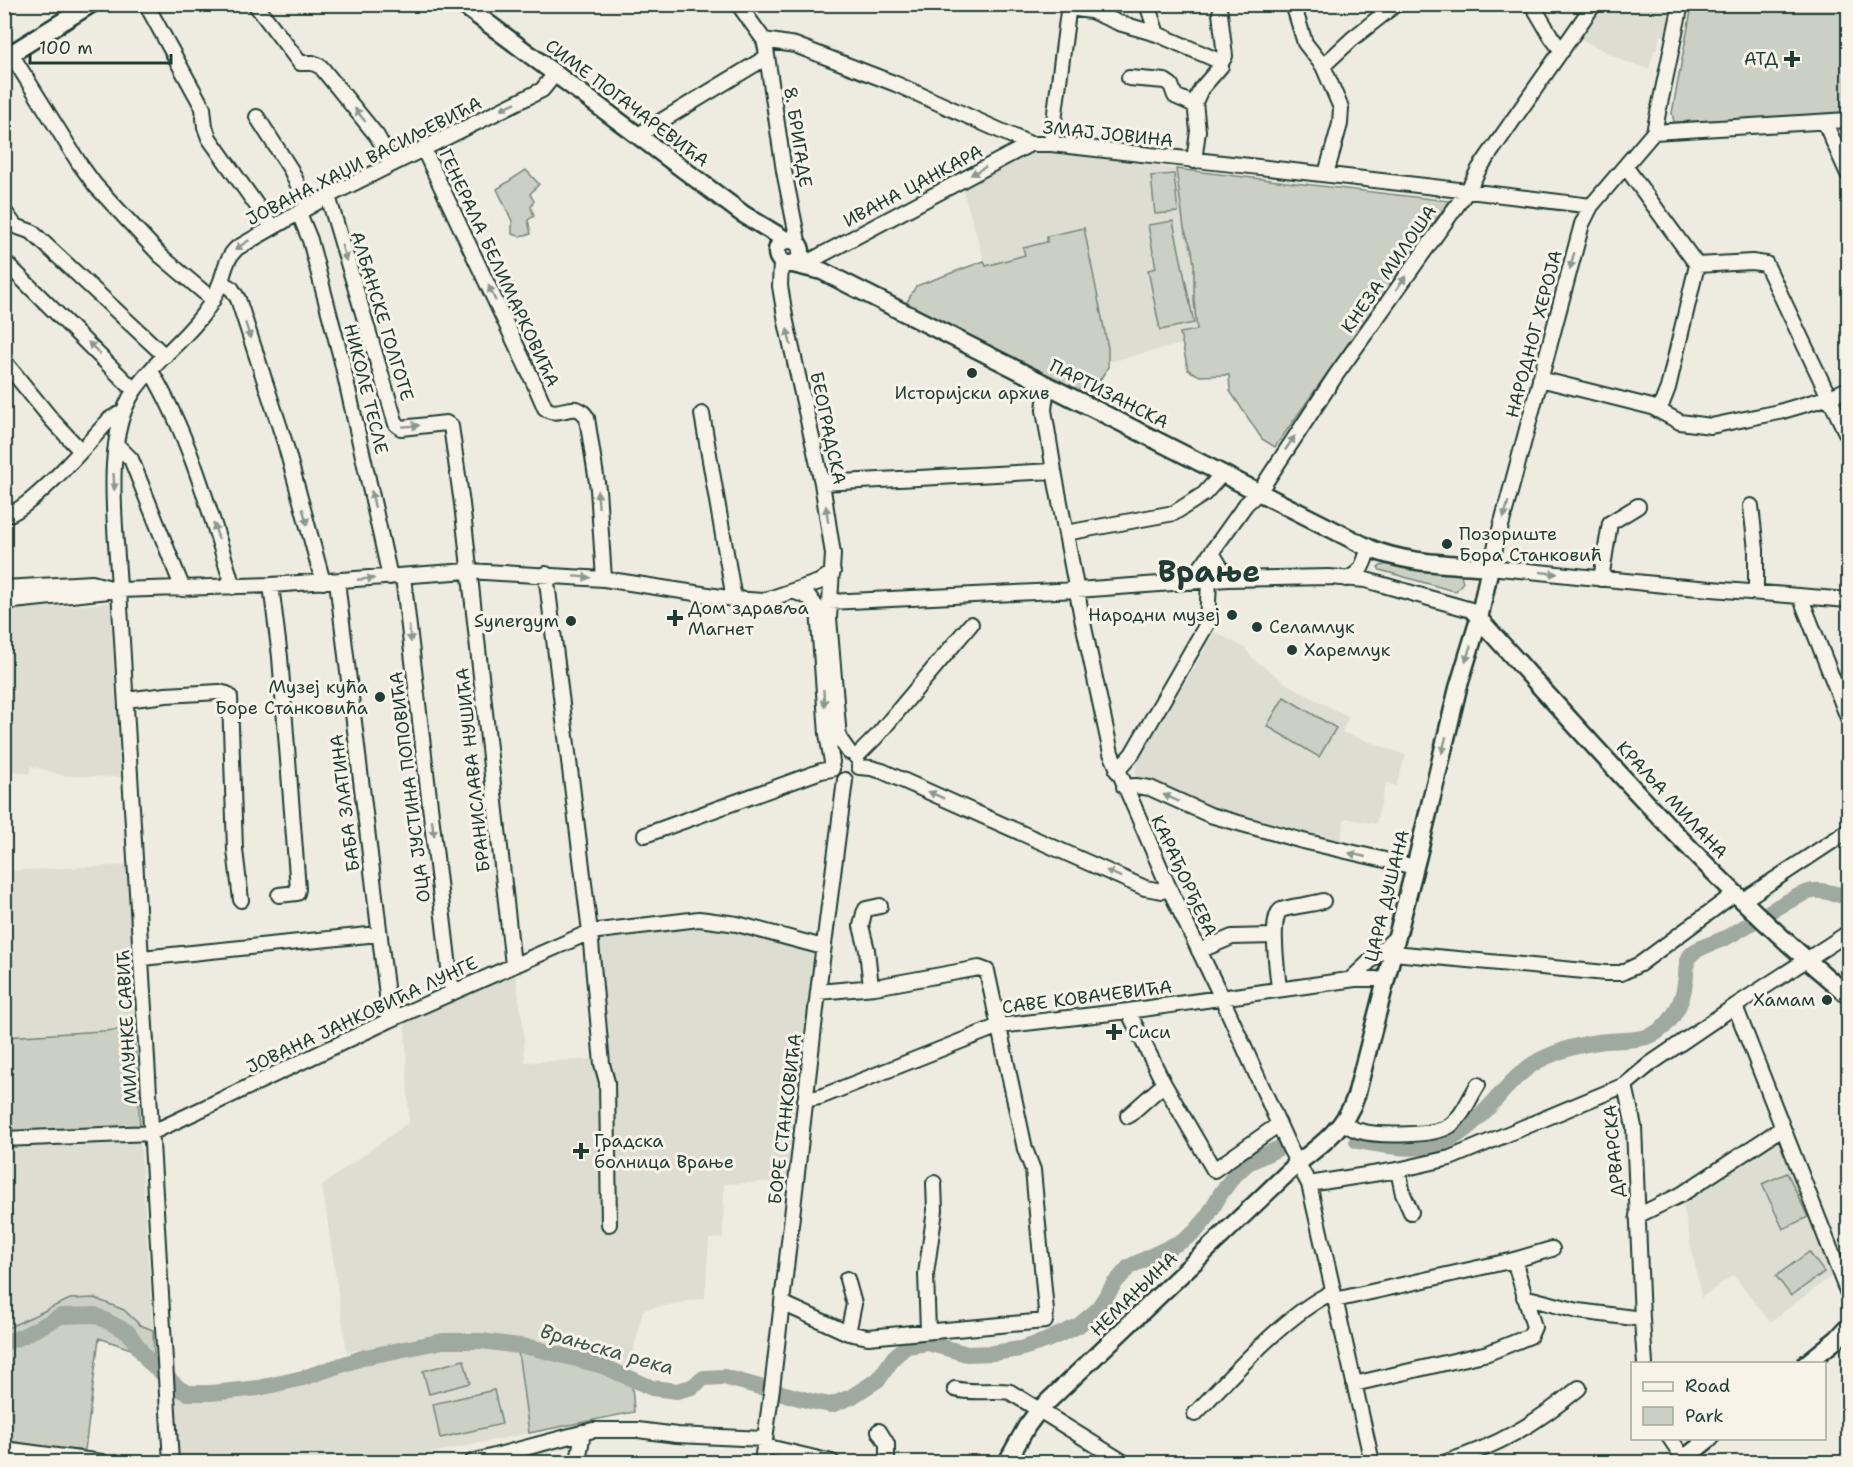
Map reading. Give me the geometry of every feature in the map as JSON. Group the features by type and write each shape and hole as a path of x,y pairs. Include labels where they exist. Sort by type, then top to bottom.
{"main road":[{"path":"8,56 91,4"},
{"name":"СИМЕ ПОГАЧАРЕВИЋА","path":"462,4 769,232 795,254"},
{"name":"ПАРТИЗАНСКА","path":"795,254 1373,550 1413,559 1491,567"},
{"name":"ЦАРА ДУШАНА","path":"1299,1162 1343,1124 1353,1107 1458,688 1479,619 1491,567"},
{"name":"КРАЉА МИЛАНА","path":"1479,619 1668,827 1738,898 1848,995"},
{"name":"НЕМАЊИНА","path":"1007,1462 1027,1426 1039,1410 1299,1162"},
{"path":"1809,1362 1838,1339 1848,1327"},
{"path":"1682,1461 1708,1440"}],"street":[{"path":"146,4 203,108 209,138 272,227"},
{"path":"255,4 300,63 313,63 321,67 377,136 392,163"},
{"path":"738,4 764,40"},
{"path":"1147,4 1157,34"},
{"path":"1293,4 1305,43 1323,66 1337,98 1342,117 1326,174"},
{"path":"1323,66 1352,39 1396,4"},
{"path":"1532,4 1562,51"},
{"name":"КНЕЗА МИЛОША","path":"1191,581 1245,504 1259,492 1336,375 1468,190 1479,169 1594,4"},
{"path":"1681,4 1654,132 1848,120"},
{"path":"1051,144 1069,6 1091,11 1119,23 1157,34 1215,58 1221,63"},
{"path":"1194,161 1198,131 1195,105 1201,89 1219,69 1225,56 1220,13"},
{"name":"8. БРИГАДЕ","path":"764,40 793,223 797,232 795,254"},
{"name":"ЗМАЈ ЈОВИНА","path":"764,40 795,45 896,84 1030,144 1051,144 1326,174 1591,206"},
{"path":"8,56 95,185 161,256 213,300"},
{"path":"638,135 767,57"},
{"name":"ЈОВАНА ХАЏИ ВАСИЉЕВИЋА","path":"119,590 113,463 123,412 134,390 203,315 213,300 232,252 328,196 542,90 555,74"},
{"path":"1129,78 1166,81 1175,96 1195,105"},
{"name":"НИКОЛЕ ТЕСЛЕ","path":"257,117 291,170 304,210 397,576"},
{"path":"1824,123 1848,174"},
{"name":"НАРОДНОГ ХЕРОЈА","path":"1491,567 1582,224 1591,206 1654,132"},
{"name":"ИВАНА ЦАНКАРА","path":"795,254 1030,144"},
{"name":"ГЕНЕРАЛА БЕЛИМАРКОВИЋА","path":"423,148 526,364 544,408 552,412 581,410 587,418 598,489 604,579"},
{"path":"1625,166 1697,265 1668,388 1659,411"},
{"name":"АЛБАНСКЕ ГОЛГОТЕ","path":"328,196 396,424 401,428 446,423 451,426 462,504 468,571"},
{"path":"4,211 15,226 32,232 165,356"},
{"name":"БЕОГРАДСКА","path":"795,254 780,286 822,483 832,554 833,572 829,602 839,738 855,759"},
{"path":"4,261 134,390"},
{"path":"1697,265 1752,262 1766,264 1848,437"},
{"name":"БАБА ЗЛАТИНА","path":"221,282 232,288 237,299 330,581 390,1020"},
{"path":"4,362 81,451"},
{"path":"151,371 183,437 233,587"},
{"path":"1540,380 1645,405 1680,423 1711,426 1779,412 1830,397 1848,389"},
{"name":"КАРАЂОРЂЕВА","path":"1047,385 1044,410 1054,471 1105,726 1117,771 1290,1149 1309,1184 1372,1462"},
{"name":"ЈОВАНА ХАЏИ ВАСИЉЕВИЋА","path":"9,515 40,492 110,419 123,412"},
{"path":"702,414 734,599"},
{"path":"116,444 131,459 183,589"},
{"path":"822,483 1054,471"},
{"path":"1066,533 1178,512 1204,494 1222,474"},
{"path":"1601,579 1610,523 1638,506"},
{"path":"1751,506 1756,550 1756,592"},
{"path":"1363,575 1373,550"},
{"path":"1212,553 1227,579"},
{"path":"4,602 33,593 92,583 107,576 118,558"},
{"path":"1491,567 1601,579 1848,600"},
{"path":"4,588 33,593 183,589 468,571 604,579 734,599 763,601 819,582 833,572"},
{"name":"БРАНИСЛАВА НУШИЋА","path":"468,571 513,965"},
{"path":"546,574 590,932 602,1064 607,1082 609,1224"},
{"path":"829,602 1077,590 1227,579 1317,577 1346,579 1363,575 1471,610 1479,619"},
{"name":"ОЦА ЈУСТИНА ПОПОВИЋА","path":"397,576 452,993"},
{"path":"1117,771 1132,754 1207,624 1209,580"},
{"path":"92,583 119,590"},
{"path":"271,585 280,657 298,889 297,893 292,895 279,895"},
{"name":"МИЛУНКЕ САВИЋ","path":"119,590 171,1462"},
{"path":"793,591 810,598 818,609 826,734 832,765 837,777 845,780 856,775 855,759 971,624"},
{"path":"1800,596 1848,718"},
{"path":"126,700 219,692 230,697 235,850 241,900"},
{"path":"645,835 821,771 832,765 837,754 855,759 1145,888 1162,891 1169,888"},
{"name":"БОРЕ СТАНКОВИЋА","path":"762,1462 845,780"},
{"path":"1124,787 1150,788 1210,815 1303,841 1414,867"},
{"path":"1351,979 1395,945 1606,974 1621,973 1640,964 1738,898 1848,831"},
{"path":"1279,989 1274,936 1278,912 1323,901"},
{"path":"871,987 862,920 866,909 880,906"},
{"name":"ЈОВАНА ЈАНКОВИЋА ЛУНГЕ","path":"151,1133 390,1020 590,932 699,919 745,926 823,947"},
{"name":"ДРВАРСКА","path":"1645,1362 1641,1319 1634,1127 1625,1085 1650,1064 1735,1006 1848,933"},
{"path":"142,958 378,934"},
{"path":"1199,951 1232,937 1274,936"},
{"path":"782,1303 848,1333 868,1337 1045,1321 1033,1170 1025,1149 987,971 979,968 871,987 818,992"},
{"name":"САВЕ КОВАЧЕВИЋА","path":"805,1100 820,1097 999,1026 1128,1011 1351,979 1366,978 1386,981"},
{"path":"1735,1006 1848,1294"},
{"path":"1128,1011 1164,1084 1214,1170 1279,1124"},
{"path":"1128,1116 1164,1084"},
{"path":"1343,1124 1357,1131 1372,1133 1424,1134 1441,1131 1452,1125 1466,1109 1478,1085"},
{"path":"1309,1184 1398,1170 1450,1158 1625,1085"},
{"path":"1637,1216 1682,1194 1782,1128"},
{"path":"4,1139 151,1133"},
{"path":"1398,1170 1402,1194 1411,1212"},
{"path":"928,1331 926,1274 935,1210 934,1183"},
{"path":"1195,1414 1268,1340 1309,1306 1334,1296 1514,1260 1552,1249"},
{"path":"1354,1384 1471,1358 1530,1336 1534,1327 1514,1260"},
{"path":"847,1279 854,1304 848,1333"},
{"path":"1524,1297 1578,1311 1641,1319"},
{"path":"1446,1462 1492,1446 1522,1430 1579,1388"},
{"path":"955,1389 966,1392 988,1390 1010,1392 1123,1462"},
{"path":"472,1462 583,1432 615,1429 764,1443 832,1462"},
{"path":"879,1431 887,1444 887,1462"},
{"path":"578,1462 583,1432"},
{"path":"1671,1440 1682,1461"},
{"path":"4,1449 102,1462"}],"shaded area":[{"path":"1604,5 1675,5 1668,37 1660,35 1649,69 1625,62 1581,39"},
{"path":"1049,150 1176,169 1184,228 1192,250 1194,265 1197,330 1180,333 1182,344 1108,362 1108,348 1084,228 1047,236 1048,242 1025,254 986,267 961,184 1031,152"},
{"path":"110,603 120,777 65,776 31,766 29,774 5,769 5,610"},
{"path":"1215,632 1245,648 1252,658 1290,686 1349,717 1342,732 1406,755 1396,786 1386,783 1376,824 1345,818 1340,842 1277,830 1221,816 1136,776 1136,765"},
{"path":"129,865 134,1029 5,1037 4,871"},
{"name":"Градска болница Врање","path":"698,923 735,927 816,952 790,1181 724,1184 723,1238 709,1239 705,1298 643,1310 630,1367 606,1358 530,1341 449,1334 347,1352 322,1185 409,1122 405,1024 515,971 523,1026 525,1062 607,1059 595,936"},
{"path":"1778,1137 1833,1275 1770,1322 1733,1275 1701,1298 1682,1198"},
{"path":"140,1140 153,1330 140,1325 123,1310 5,1329 5,1147"},
{"path":"482,1346 518,1351 529,1433 387,1462 200,1462 179,1459 176,1396 188,1401 260,1396 371,1361 442,1347"}],"green space":[{"path":"1848,5 1848,113 1674,122 1672,113 1691,11"},
{"path":"1176,169 1449,201 1275,447 1262,439 1230,391 1229,375 1200,376 1188,370 1180,333 1197,330 1194,265 1192,250 1184,228"},
{"path":"526,170 539,184 530,194 534,201 531,207 534,216 528,220 531,234 519,236 512,234 512,221 497,189"},
{"path":"1174,174 1178,212 1155,214 1151,176"},
{"path":"1173,221 1194,323 1160,330 1148,270 1156,268 1148,225"},
{"path":"1084,228 1108,348 1108,367 1085,404 902,311 916,286 984,261 986,266 1025,255 1023,248 1047,242 1047,236"},
{"path":"1387,564 1456,572 1460,573 1463,582 1456,591 1450,590 1380,570 1378,567"},
{"path":"1284,697 1336,728 1319,757 1267,726"},
{"path":"134,1029 140,1127 5,1135 5,1037"},
{"path":"1787,1173 1808,1217 1783,1229 1762,1184"},
{"path":"1809,1252 1824,1272 1791,1296 1776,1276"},
{"path":"94,1298 124,1310 140,1325 153,1330 154,1357 99,1338 85,1450 5,1448 5,1329 70,1299"},
{"path":"518,1351 601,1371 632,1385 634,1412 529,1433"},
{"path":"464,1360 470,1383 429,1394 423,1371"},
{"path":"494,1390 502,1424 440,1438 433,1404"}],"waterway":[{"name":"Врањска река","path":"1357,1141 1420,1148 1451,1139 1481,1116 1526,1069 1546,1057 1598,1042 1639,1039 1660,1030 1670,1021 1680,1003 1688,959 1697,950 1729,936 1805,893 1822,891 1848,897"},
{"name":"Врањска река","path":"4,1343 21,1337 61,1316 95,1315 128,1332 148,1361 180,1389 188,1393 211,1393 259,1388 303,1378 365,1357 443,1341 481,1341 534,1348 603,1366 652,1388 677,1391 692,1387 704,1378 724,1377 831,1405 851,1397 879,1379 894,1357 907,1346 928,1343 967,1354 993,1353 1020,1349 1078,1326 1097,1310 1114,1284 1129,1267 1194,1233 1206,1219 1233,1177 1248,1163 1277,1149"}],"place":[{"name":"АТД","path":"1792,59"},
{"name":"Историјски архив","path":"972,373"},
{"name":"Позориште Бора Станковић","path":"1447,544"},
{"name":"Народни музеј","path":"1232,615"},
{"name":"Дом здравља Магнет","path":"675,618"},
{"name":"Synergym","path":"571,621"},
{"name":"Селамлук","path":"1257,627"},
{"name":"Харемлук","path":"1292,650"},
{"name":"Музеј кућа Боре Станковића","path":"380,697"},
{"name":"Хамам","path":"1827,1000"},
{"name":"Сиси","path":"1114,1032"},
{"name":"Градска болница Врање","path":"581,1151"}],"district":[{"name":"Врање","path":"1209,571"}]}
